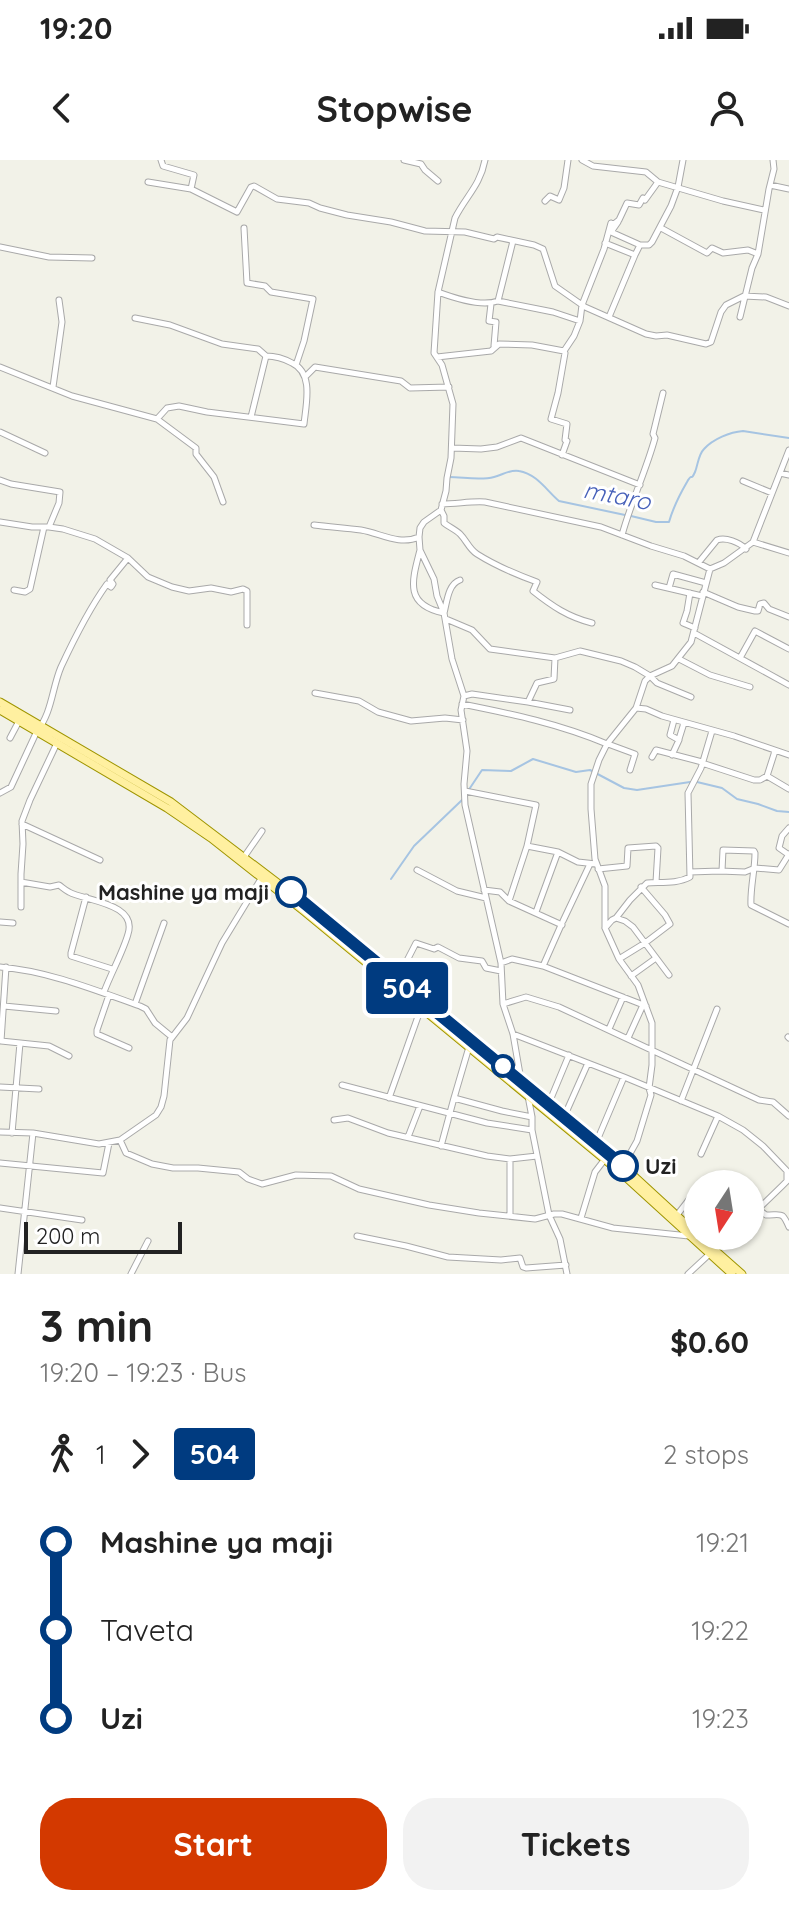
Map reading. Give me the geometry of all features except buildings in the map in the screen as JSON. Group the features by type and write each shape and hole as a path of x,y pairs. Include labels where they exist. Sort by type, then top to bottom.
{"main road":[{"path":"0,702 40,729 171,802 244,857 528,1098 605,1159 684,1231"},
{"path":"0,710 40,729 57,743 167,808 263,875 522,1082 623,1166 684,1222"},
{"path":"707,1250 742,1274"},
{"path":"709,1250 732,1274"}],"street":[{"path":"161,160 163,166 194,175 191,189"},
{"path":"404,160 421,162 438,181"},
{"path":"485,160 480,179 460,208 451,232 438,292 434,353 442,365 453,404 452,448 442,507 444,523 459,532 477,554 494,565 537,582 533,591 559,611 592,623"},
{"path":"545,201 550,196 559,200 568,160"},
{"path":"582,160 593,166 646,172 658,182 764,210"},
{"path":"658,182 639,205 627,203 611,232 640,245 649,245 661,228 678,187 683,160"},
{"path":"740,317 758,254 774,169 773,160"},
{"path":"148,182 191,189 237,212 254,186 286,202 309,203 347,215 425,231 497,237 543,249 555,286 582,305 656,336 667,335 706,344 711,342 726,305 744,296 766,297 789,306"},
{"path":"770,185 789,189"},
{"path":"562,455 567,441 567,424 551,419 564,351 580,321 582,305 611,223 619,220"},
{"path":"244,228 247,283 265,286 271,292 313,299 296,365"},
{"path":"661,228 707,253 712,248 723,253 748,250 758,254"},
{"path":"494,347 496,322 489,321 513,240"},
{"path":"605,243 635,255"},
{"path":"609,317 640,245"},
{"path":"0,247 49,257 92,258"},
{"path":"438,292 455,299 553,312 580,321"},
{"path":"53,387 62,322 59,300"},
{"path":"135,318 170,325 222,344 258,349 266,356 277,356 296,365 306,376"},
{"path":"436,357 491,351 499,344 532,345 564,351"},
{"path":"251,417 266,356"},
{"path":"0,367 72,396 157,419 196,448 196,454 214,477 223,502"},
{"path":"157,419 167,408 179,406 304,424 306,376 315,367 401,381 410,388 449,387"},
{"path":"622,535 655,438 653,434 663,393"},
{"path":"0,432 45,453"},
{"path":"452,448 489,448 521,438 640,485"},
{"path":"710,569 753,542 789,450"},
{"path":"780,473 789,475"},
{"path":"0,480 60,492 59,503 46,527 30,589 25,592 14,590"},
{"path":"743,481 772,493"},
{"path":"691,697 657,683 621,661 580,651 555,658 490,649 472,630 423,606 415,597 412,588 420,550 420,528 442,507 485,502 601,527 699,562 710,569"},
{"path":"0,522 63,529 95,539 128,558 148,577 172,587 189,591 211,588 231,592 243,589 247,591 247,625"},
{"path":"314,525 373,532 395,540 419,537"},
{"path":"699,562 720,539 746,549"},
{"path":"753,542 789,553"},
{"path":"420,550 434,579 445,616 452,659 464,696 462,704 467,751 465,805 501,963 503,1004 528,1098 549,1215 560,1239 567,1274"},
{"path":"0,793 11,787 40,729 60,670 96,599 107,584 111,587 113,584 110,580 128,558"},
{"path":"623,1166 637,1141 651,1095 652,1023 638,985 619,959 605,928 605,886 595,866 590,794 594,773 608,744 636,708 645,681 672,666 691,642 710,569"},
{"path":"669,588 673,574 706,583"},
{"path":"445,616 452,585 460,580"},
{"path":"655,585 703,594 755,611 764,603 769,609 789,617"},
{"path":"690,593 683,623 789,685"},
{"path":"740,658 755,631 789,649"},
{"path":"528,702 537,683 554,679 555,658"},
{"path":"679,659 710,675 750,687"},
{"path":"315,693 359,701 378,712 411,721 463,720"},
{"path":"464,696 472,694 570,710"},
{"path":"462,704 566,728 635,754 630,770"},
{"path":"636,708 789,755"},
{"path":"674,720 670,735 679,739"},
{"path":"10,738 19,721"},
{"path":"672,755 684,723"},
{"path":"605,928 647,883 686,880 690,877 688,797 712,731"},
{"path":"21,907 22,824 57,743"},
{"path":"652,757 656,750 760,780 767,776 775,751"},
{"path":"767,776 789,789"},
{"path":"465,791 536,805 527,846 509,901"},
{"path":"22,824 100,860"},
{"path":"690,872 745,872 755,868 779,870 789,854 779,848 779,842 789,828"},
{"path":"244,857 262,831"},
{"path":"527,846 558,852 576,862 595,866 627,866 628,848 656,846 656,882"},
{"path":"722,871 722,851 725,849 754,851 751,905 789,924"},
{"path":"536,912 558,852"},
{"path":"543,966 595,866"},
{"path":"417,870 457,891 486,898"},
{"path":"0,1132 109,1143 120,1140 156,1115 164,1096 167,1054 172,1037 187,1018 222,943 263,875"},
{"path":"21,882 50,887 59,885 69,892 118,909 126,917 129,933 112,969 97,1034 129,1048"},
{"path":"619,959 670,923 641,887"},
{"path":"484,890 500,892 509,901 563,923"},
{"path":"86,897 71,956 112,969"},
{"path":"616,918 633,927 669,975"},
{"path":"0,922 13,923"},
{"path":"135,1004 164,923"},
{"path":"397,980 416,943 434,949 438,947 459,958 482,961 486,968 501,971"},
{"path":"631,976 656,958"},
{"path":"501,963 512,959 543,966 644,1005"},
{"path":"69,1056 49,1046 1,1041 3,967 24,969 135,1004 146,1009 155,1023 172,1037"},
{"path":"503,1004 526,997 559,1007 759,1100 773,1102 789,1116"},
{"path":"609,1029 623,997"},
{"path":"628,1038 644,1005"},
{"path":"4,1006 56,1011"},
{"path":"389,1098 421,1008"},
{"path":"681,1101 717,1009"},
{"path":"513,1034 718,1116 743,1130 788,1170 787,1181 764,1203"},
{"path":"12,1133 20,1043"},
{"path":"441,1146 469,1047"},
{"path":"548,1104 569,1055"},
{"path":"564,1118 588,1063"},
{"path":"596,1143 624,1077"},
{"path":"342,1085 487,1123 532,1130"},
{"path":"0,1087 39,1089"},
{"path":"454,1098 532,1117"},
{"path":"408,1137 420,1106"},
{"path":"701,1154 718,1116"},
{"path":"334,1120 348,1118 388,1133 487,1156 510,1159 537,1156"},
{"path":"18,1274 33,1133"},
{"path":"120,1140 126,1153 152,1164 239,1172 262,1184 296,1175 331,1176 359,1189 429,1205 535,1219 562,1214 613,1228 684,1235"},
{"path":"0,1163 103,1173 109,1143"},
{"path":"510,1159 510,1215"},
{"path":"581,1218 595,1172 605,1159"},
{"path":"677,1215 684,1206"},
{"path":"0,1208 82,1220"},
{"path":"764,1214 781,1214 789,1227"},
{"path":"357,1236 448,1257 520,1258 526,1268 566,1265"},
{"path":"131,1274 148,1241"},
{"path":"688,1274 714,1250"}],"waterway":[{"name":"mtaro","path":"631,516 669,522 682,491 695,472 702,451 722,437 743,431 789,438"},
{"name":"mtaro","path":"449,477 483,479 519,471 536,479 559,501 625,515"},
{"path":"468,791 482,770 511,771 533,759 576,772 590,770 624,788 637,790 690,782"},
{"path":"697,782 722,788 737,799 789,812"},
{"path":"391,879 414,846 462,800"}],"bus line":[{"name":"504","path":"291,892 623,1166"}],"place":[{"name":"Mashine ya maji","path":"291,892"},
{"name":"Uzi","path":"623,1166"}]}
